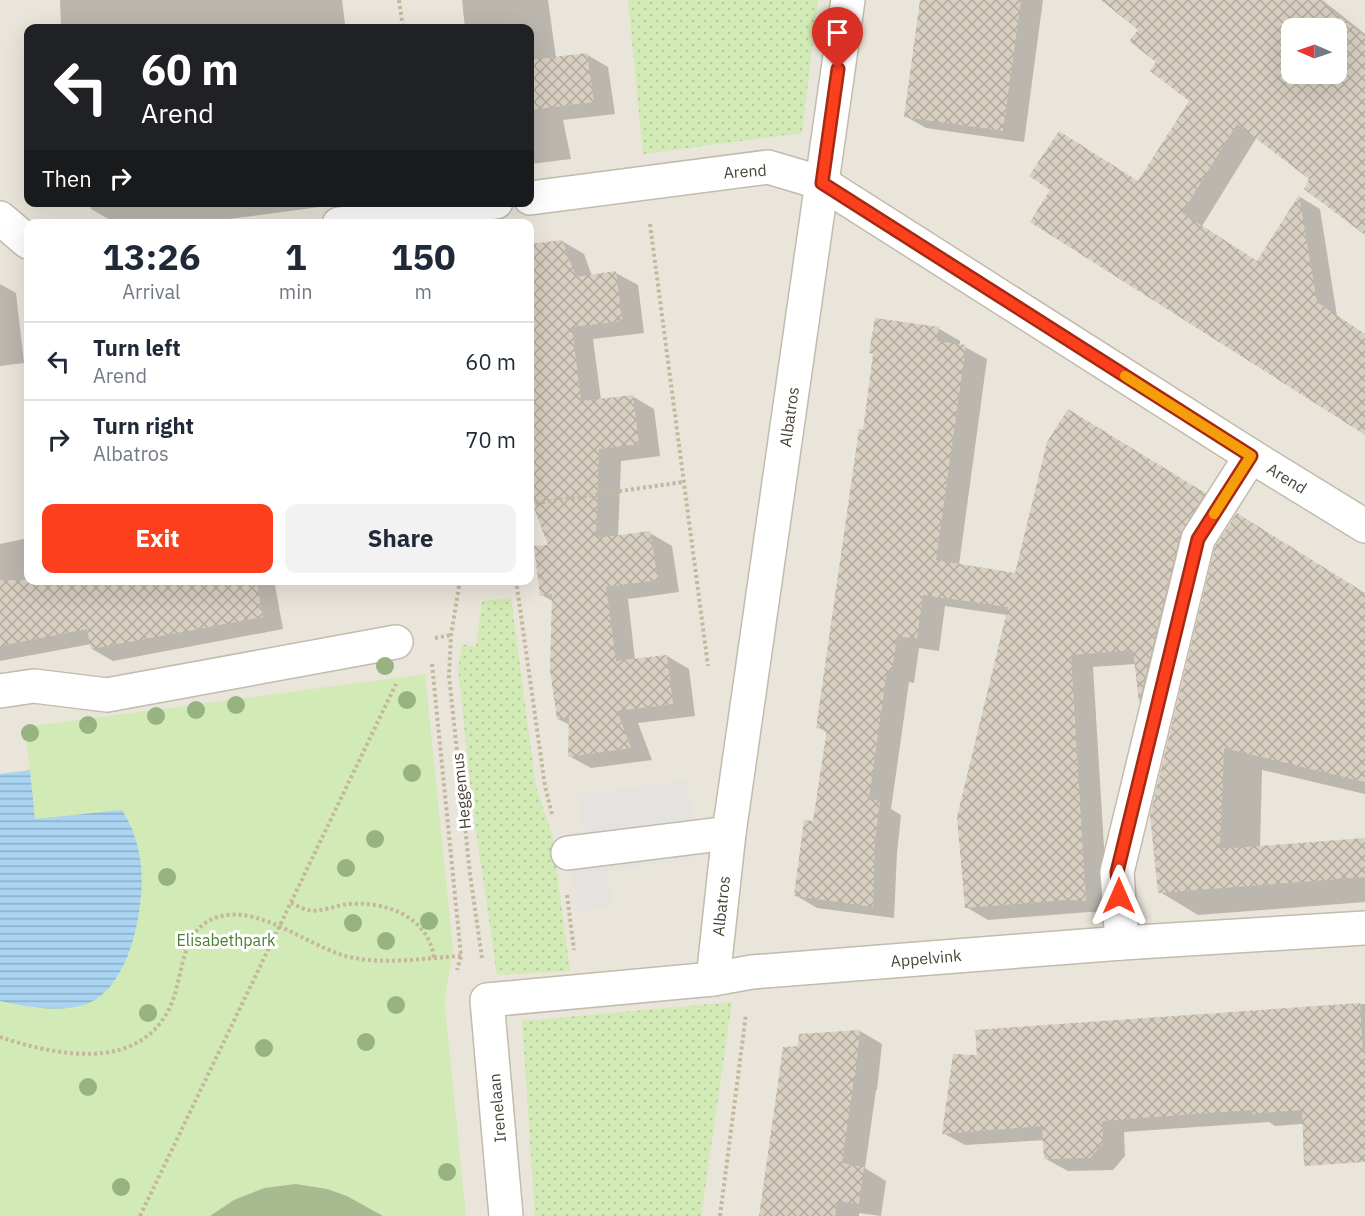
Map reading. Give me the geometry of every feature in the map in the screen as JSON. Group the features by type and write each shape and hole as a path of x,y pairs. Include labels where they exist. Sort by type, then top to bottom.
{"street":[{"name":"Albatros","path":"713,979 729,834 848,0"},
{"name":"Arend","path":"534,197 768,167 822,183 1365,526"},
{"path":"375,219 460,207"},
{"path":"0,218 24,239"},
{"path":"1122,943 1117,872 1198,539 1251,456"},
{"path":"0,691 34,686 107,695 396,642"},
{"path":"568,854 729,834"},
{"name":"Appelvink","path":"487,1000 713,979 752,972 1122,943 1365,928"},
{"name":"Irenelaan","path":"487,1000 506,1216"}],"path":[{"path":"399,0 402,24"},
{"path":"644,182 708,669"},
{"path":"534,503 684,482"},
{"name":"Heggemus","path":"459,585 451,635 449,676 470,874 487,1000"},
{"path":"517,585 545,786 553,820"},
{"path":"140,1216 400,677 396,642"},
{"path":"0,1037 67,1053 108,1053 144,1038 159,1025 169,1010 186,947 193,935 214,919 228,915 269,922 344,956 374,960 461,956 432,663"},
{"path":"566,888 580,992"},
{"path":"291,903 311,911 360,903 394,910 414,921 422,929 429,939 434,958"},
{"path":"720,1216 752,972"}],"shaded area":[{"path":"0,0 1365,0 1365,1216 0,1216"},
{"path":"688,780 695,848 694,859 608,871 612,906 577,912 566,833 583,831 579,795"}],"green space":[{"path":"628,0 818,0 802,133 643,154"},
{"path":"511,598 536,787 552,835 570,971 497,975 474,817 458,669 462,644 476,647 482,601"},
{"name":"Elisabethpark","path":"425,674 453,948 445,1007 466,1216 0,1216 0,774 30,770 25,727"},
{"path":"732,1002 701,1216 535,1216 522,1021"}],"water":[{"path":"30,770 35,819 122,810 139,851 142,883 140,901 132,942 125,961 105,992 81,1006 58,1009 0,1001 0,774"}],"building":[{"path":"920,0 1021,0 1003,131 904,117"},
{"path":"1101,0 1319,0 1341,18 1281,18 1281,84 1347,84 1347,23 1365,37 1365,235 1304,189 1309,179 1237,124 1182,213 1257,261 1299,195 1317,302 1365,334 1365,435 1030,222 1050,190 1029,176 1059,131 1138,181 1189,101 1150,71 1156,62 1129,41 1138,30"},
{"path":"587,53 594,102 534,110 534,60"},
{"path":"562,240 576,277 616,271 622,321 572,327 581,401 633,395 639,444 599,449 596,538 650,531 658,580 606,587 616,661 667,655 673,704 617,711 631,748 568,757 569,718 557,719 550,670 552,594 540,596 534,546 548,545 534,508 537,507 534,498 534,244"},
{"path":"875,318 939,327 937,341 966,345 936,560 1015,573 1047,442 1068,409 1205,493 1180,535 1139,703 1133,650 1071,655 1086,901 1066,900 965,908 957,817 1008,607 923,595 917,639 897,636 892,671 887,670 869,799 880,801 875,840 873,907 794,896 804,820 813,821 827,729 816,728 859,429 863,430 873,354 869,353"},
{"path":"1237,513 1365,593 1365,782 1224,748 1220,849 1365,838 1365,877 1158,893 1150,815 1215,546"},
{"path":"0,580 24,580 24,585 257,585 263,617 91,649 87,629 0,646"},
{"path":"1360,1003 1363,1050 1365,1050 1365,1162 1304,1166 1302,1110 1251,1114 1251,1110 1102,1121 1103,1143 1090,1158 1044,1159 1042,1126 942,1134 953,1054 977,1055 975,1030"},
{"path":"860,1030 842,1163 864,1167 859,1204 837,1201 835,1216 759,1216 783,1047 798,1046 799,1034"}],"slow traffic":[{"path":"1125,376 1251,456 1214,514"}],"route":[{"path":"838,69 822,183 1251,456 1198,539 1117,872 1119,896"}]}
